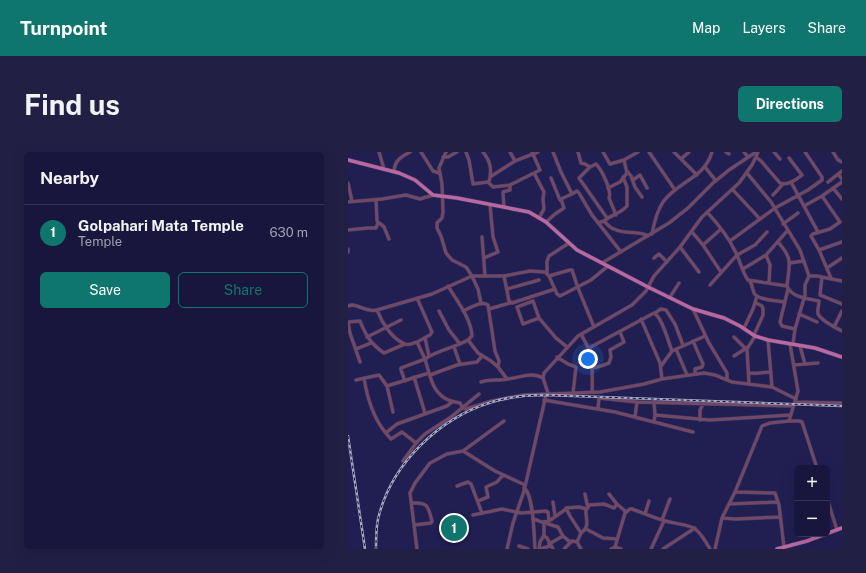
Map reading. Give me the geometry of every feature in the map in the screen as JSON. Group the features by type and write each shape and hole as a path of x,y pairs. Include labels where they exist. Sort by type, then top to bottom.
{"main road":[{"path":"348,160 394,171 415,180 433,195 457,198 529,212 546,222 577,250 693,309 724,318 755,335 768,340 815,348 842,357"},
{"path":"777,549 807,541 842,528"}],"street":[{"path":"379,152 384,169"},
{"path":"402,152 403,156"},
{"path":"394,171 395,163 410,152"},
{"path":"422,152 434,171 440,173"},
{"path":"445,152 440,164 443,196 442,216 437,225 447,256 466,267 478,289 481,303"},
{"path":"443,157 448,157 457,152"},
{"path":"466,152 469,160 472,184 489,182"},
{"path":"485,152 491,169 489,182 493,187 510,185 541,169 533,153"},
{"path":"510,152 515,161"},
{"path":"490,177 515,161 538,152"},
{"path":"553,152 572,194"},
{"path":"578,152 581,163 590,167"},
{"path":"603,152 610,164 624,160 638,152"},
{"path":"649,152 675,190"},
{"path":"674,152 697,175"},
{"path":"681,159 689,152"},
{"path":"650,235 663,202 675,190 697,175 705,167 712,152"},
{"path":"744,152 748,157"},
{"path":"602,263 650,235 679,215 716,181 757,152"},
{"path":"543,378 548,368 581,334 638,301 654,276 680,247 707,212 733,190 747,173 756,157 757,152"},
{"path":"774,152 780,159"},
{"path":"730,241 775,208 814,186 822,178 805,152"},
{"path":"833,152 838,160 842,162"},
{"path":"756,157 780,183 783,184"},
{"path":"773,195 783,184 801,177 802,174 789,158"},
{"path":"624,160 627,172 642,197"},
{"path":"607,218 579,178 594,164 597,165 608,188 610,195 609,198 616,215"},
{"path":"705,167 716,181"},
{"path":"828,182 842,171"},
{"path":"608,188 620,182 627,172"},
{"path":"534,173 544,192 544,209 539,218"},
{"path":"747,173 775,208 783,224 800,250 809,276 805,286 804,298 792,344 798,386 796,400 789,421"},
{"path":"838,174 842,179"},
{"path":"633,180 640,175 647,188"},
{"path":"546,222 564,208 551,178"},
{"path":"598,223 616,215 625,208 628,202 623,178"},
{"path":"791,182 818,232"},
{"path":"804,206 842,182"},
{"path":"348,183 352,201"},
{"path":"504,207 503,192 509,191 510,185"},
{"path":"834,188 842,199"},
{"path":"733,190 760,219"},
{"path":"560,200 577,191 598,223 621,252"},
{"path":"348,202 376,200 406,195 416,198 424,198 433,195"},
{"path":"822,196 840,222 830,229 818,232 811,236 819,250 831,278"},
{"path":"348,230 376,228 378,226 376,200"},
{"path":"484,258 498,252 494,243 490,205"},
{"path":"707,212 730,241 745,274 750,281 754,294 768,300 785,302"},
{"path":"783,224 798,213"},
{"path":"604,221 615,230 650,235"},
{"path":"378,222 384,227 389,239"},
{"path":"703,245 721,229"},
{"path":"743,269 766,255 788,230"},
{"path":"692,232 703,245 721,272"},
{"path":"710,285 737,255 755,245 767,232"},
{"path":"482,237 485,276"},
{"path":"778,242 787,253 790,263 785,302 780,324 795,329"},
{"path":"819,250 842,242"},
{"path":"569,243 548,256 547,261 548,275 557,294 560,296 578,288 598,275 608,266"},
{"path":"680,247 699,272"},
{"path":"654,258 658,254 667,262"},
{"path":"766,255 770,265 769,283"},
{"path":"827,268 842,258"},
{"path":"790,263 803,261"},
{"path":"348,306 354,305 367,311 377,310 432,294 472,276 504,276 530,271 545,272 548,275 572,270 594,327"},
{"path":"504,276 510,303"},
{"path":"809,276 831,278 842,281"},
{"path":"822,277 818,314 834,327 842,331"},
{"path":"507,289 539,280"},
{"path":"750,281 769,283 787,288 795,295 819,301"},
{"path":"670,297 679,283"},
{"path":"405,380 401,368 425,359 437,352 454,347 471,338 472,334 463,311 448,286"},
{"path":"489,308 555,289"},
{"path":"820,294 842,304"},
{"path":"744,328 756,303 757,296"},
{"path":"360,362 350,333 348,322 360,321 367,337 384,353 405,344 412,344 430,335 432,332 417,298"},
{"path":"540,318 523,324 517,307 533,301 540,318 556,338 567,347"},
{"path":"463,311 481,303 487,304 489,308 495,351 499,361 498,367"},
{"path":"734,356 747,347 755,335 763,309 762,306 756,303"},
{"path":"589,348 661,309 666,310 675,324 683,345"},
{"path":"693,309 705,336 727,373 727,380"},
{"path":"377,310 394,336 405,344"},
{"path":"439,311 449,330 460,344"},
{"path":"834,327 842,311"},
{"path":"655,313 661,321 672,351"},
{"path":"799,314 817,322"},
{"path":"641,319 661,366 662,379"},
{"path":"367,337 401,320"},
{"path":"593,368 609,363 611,358 610,350 624,342 620,332"},
{"path":"581,334 593,357 591,362 593,368 592,392"},
{"path":"661,366 672,351 705,336"},
{"path":"425,338 429,356"},
{"path":"734,338 747,347"},
{"path":"468,340 478,354 491,361 498,367 507,379"},
{"path":"768,340 772,387"},
{"path":"693,341 703,364 702,367 695,369 695,374"},
{"path":"417,342 436,390 445,398 452,402 460,403 466,409 510,397 548,393 592,392 695,374 710,374 732,382 772,387 796,400 842,403"},
{"path":"356,349 372,343"},
{"path":"800,346 805,364"},
{"path":"454,347 460,364"},
{"path":"747,347 749,384"},
{"path":"676,349 687,375"},
{"path":"386,386 460,364 477,362 482,356"},
{"path":"557,358 576,367 573,393"},
{"path":"794,365 818,362"},
{"path":"749,373 758,374 763,372 771,372"},
{"path":"356,380 379,374 386,386 393,412"},
{"path":"481,382 516,378 531,374 538,375 543,378 548,393 544,400 524,487 507,549"},
{"path":"414,377 425,414"},
{"path":"364,378 374,414 385,432 391,439 402,432 416,444"},
{"path":"403,461 416,444 431,429 451,417 479,394"},
{"path":"598,409 599,398 637,402 793,406"},
{"path":"544,400 598,409 693,432"},
{"path":"385,432 397,424 447,406 452,402"},
{"path":"635,417 637,402"},
{"path":"654,402 654,422"},
{"path":"700,420 699,413 703,404"},
{"path":"655,415 700,420 720,420 791,414"},
{"path":"715,549 722,518 735,492 762,426 770,423 799,420 802,422 816,465"},
{"path":"417,549 410,493 411,489 430,463 447,454 463,450 504,421"},
{"path":"463,450 524,487 528,492 534,519 535,549"},
{"path":"478,501 488,496 486,487 497,482 503,475"},
{"path":"457,486 469,482 482,513"},
{"path":"735,492 773,492 777,495 784,547"},
{"path":"585,494 588,506"},
{"path":"610,494 617,504 626,512"},
{"path":"651,549 670,499"},
{"path":"645,514 649,501"},
{"path":"828,501 837,530"},
{"path":"412,503 422,502 426,505 432,521 431,523 414,525"},
{"path":"552,502 555,516"},
{"path":"729,504 778,502"},
{"path":"586,529 586,509 588,509 588,506 604,504 614,508 617,504"},
{"path":"546,522 567,507 586,509"},
{"path":"473,515 502,509 516,513 547,511 544,534 540,542 539,549 550,545 563,536"},
{"path":"566,509 581,532 582,535 577,542"},
{"path":"611,549 615,546 626,512 632,509 663,520 686,524 695,528 710,549"},
{"path":"722,518 735,520 780,516"},
{"path":"534,519 558,527 563,536 570,542 577,542"},
{"path":"663,549 695,528"},
{"path":"586,529 603,538 617,540"},
{"path":"581,532 586,529"},
{"path":"544,534 544,537 548,538 553,549"},
{"path":"564,549 570,542"},
{"path":"577,542 581,549"},
{"path":"519,546 528,549"},
{"path":"615,546 621,549"}],"railway":[{"path":"376,549 377,522 384,499 406,462 420,446 454,419 472,409 492,402 533,395 546,395 842,406"},
{"path":"348,436 365,549"}],"place":[{"name":"Golpahari Mata Temple","path":"454,528"}]}
